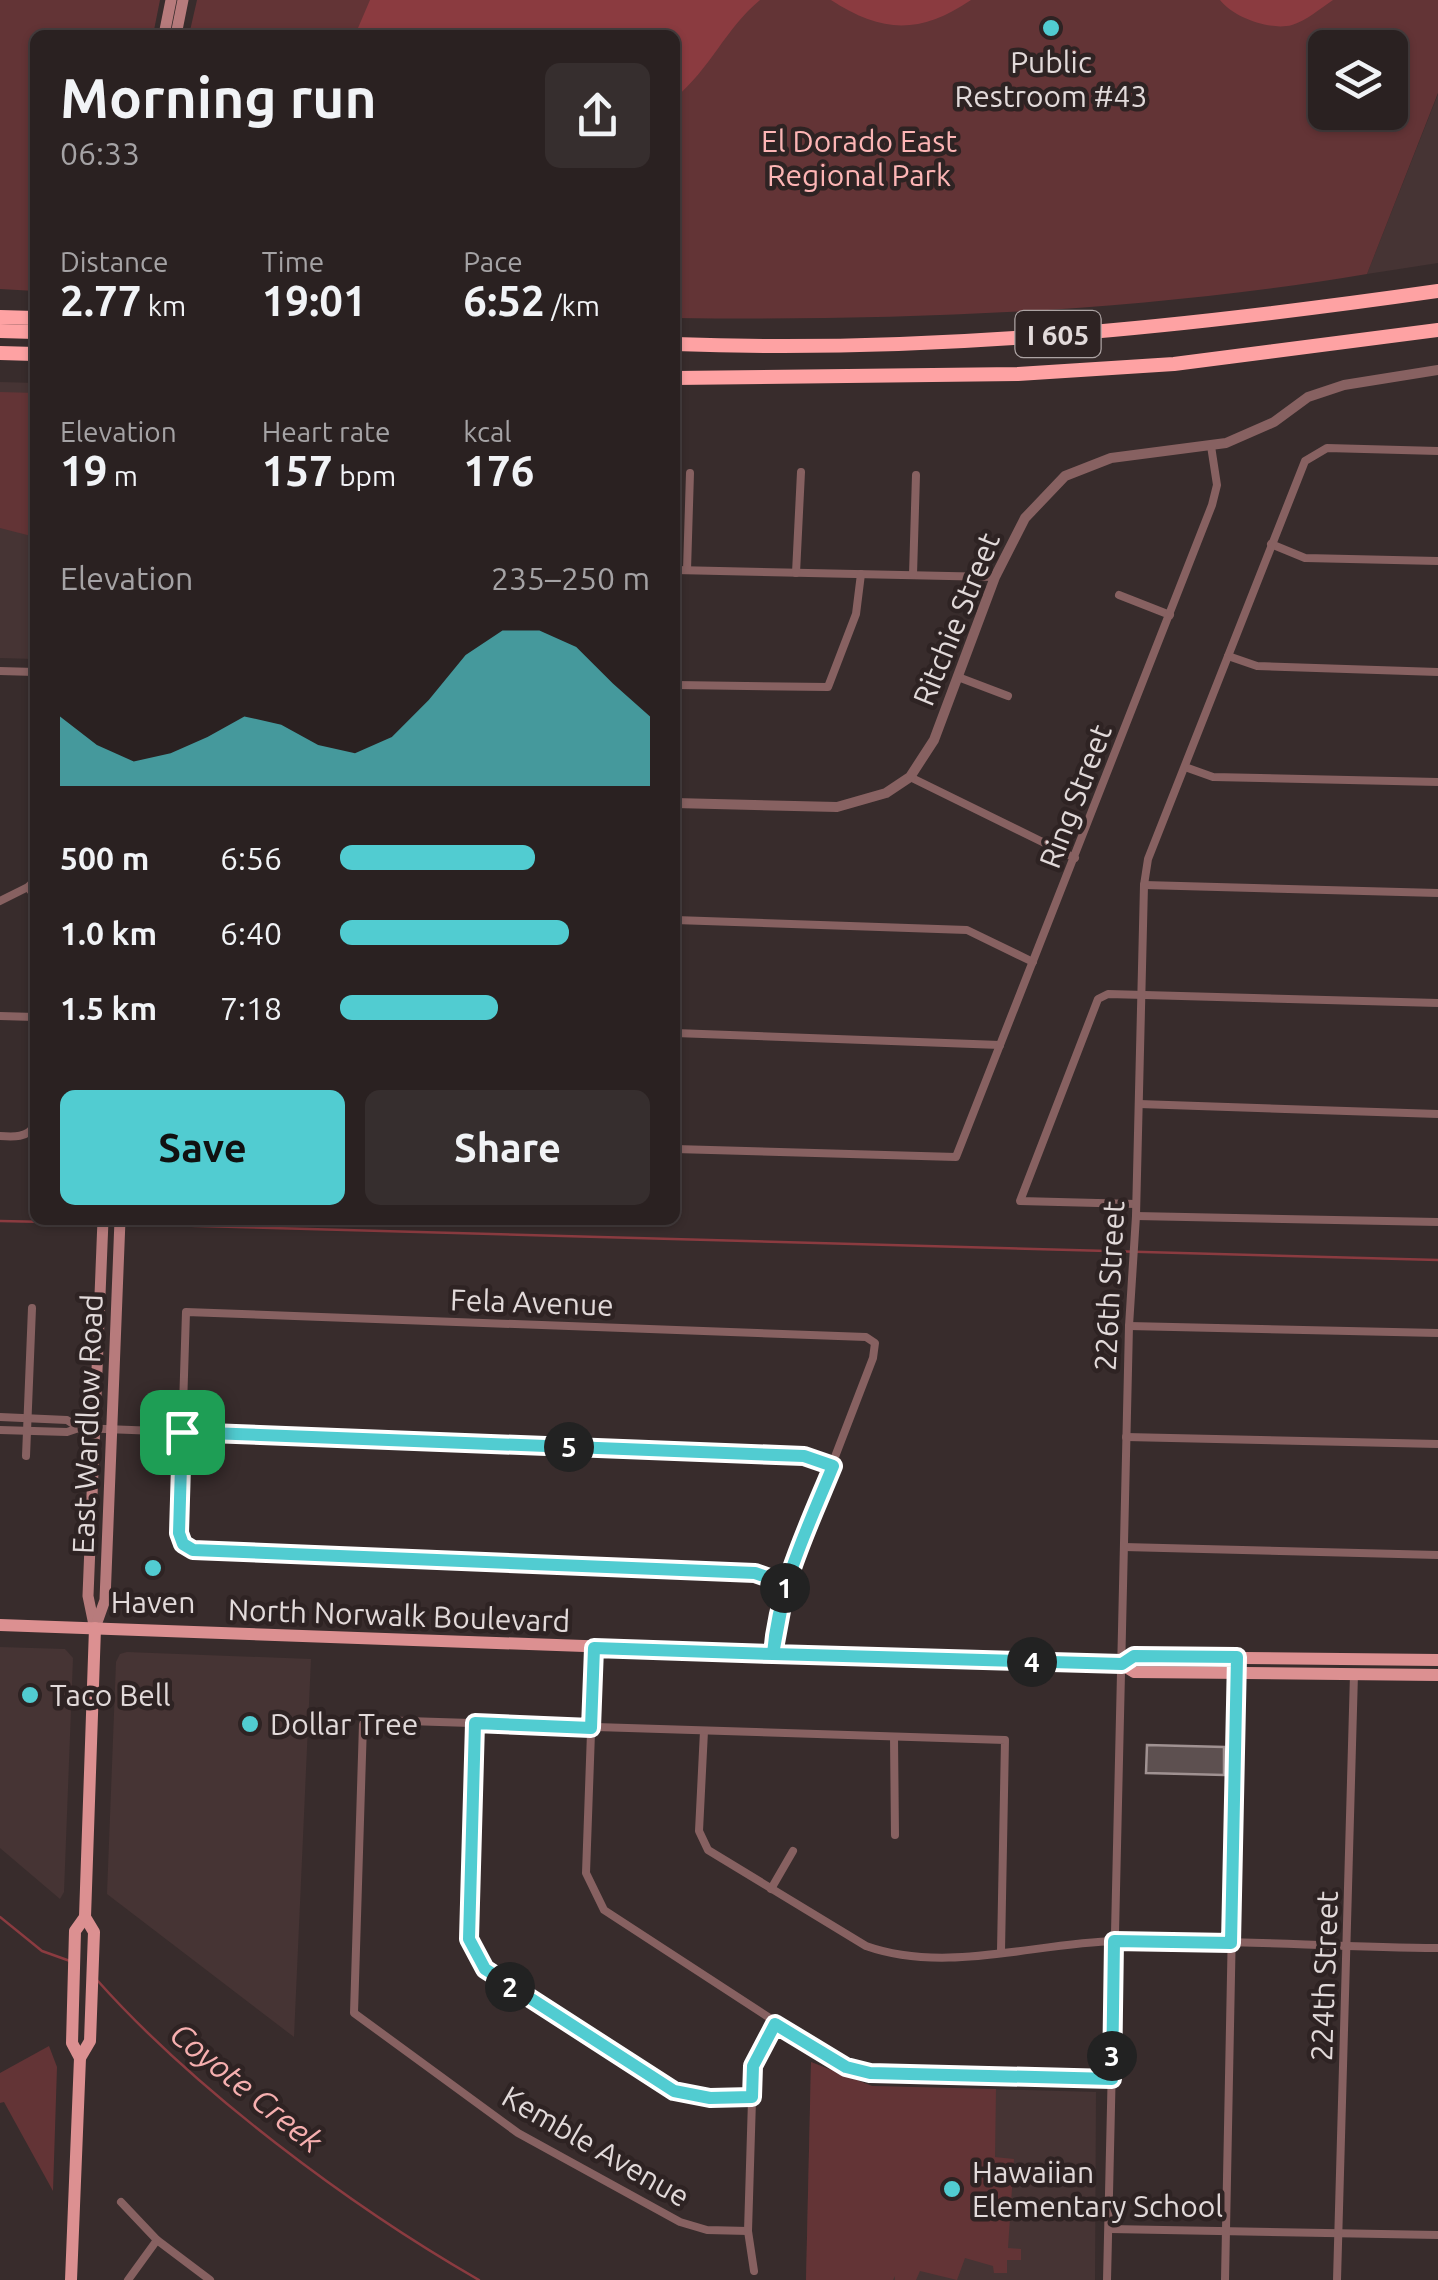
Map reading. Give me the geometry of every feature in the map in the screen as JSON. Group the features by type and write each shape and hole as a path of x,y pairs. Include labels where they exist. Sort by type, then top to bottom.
{"highway":[{"name":"I 605","path":"680,344 854,344 1214,323 1438,292"},
{"path":"0,317 30,318"},
{"name":"I 605","path":"680,378 1018,374 1174,364 1438,330"},
{"path":"0,331 30,332"},
{"path":"0,353 30,354"}],"main road":[{"path":"165,30 171,0"},
{"path":"177,30 184,0"},
{"name":"East Wardlow Road","path":"71,2280 80,2058 90,2040 94,1932 85,1918 95,1628 88,1596 103,1225"},
{"name":"East Wardlow Road","path":"95,1628 105,1600 120,1225"},
{"name":"North Norwalk Boulevard","path":"0,1625 1122,1664"},
{"path":"1438,1660 1134,1656 1122,1664 1134,1672 1438,1675"}],"street":[{"path":"1211,446 1251,434 1308,397 1344,385 1438,370"},
{"name":"Ritchie Street","path":"910,778 934,740 995,577 1025,518 1054,484 1086,466 1111,458 1211,446"},
{"name":"Ring Street","path":"680,1149 956,1157 1215,495 1211,446"},
{"name":"226th Street","path":"1107,2280 1126,1437 1144,884 1154,842 1301,466 1317,451 1438,451"},
{"path":"687,570 690,472"},
{"path":"796,573 802,472"},
{"path":"912,576 916,475"},
{"path":"1272,544 1305,558 1438,562"},
{"path":"680,570 995,577"},
{"path":"680,685 828,687 856,614 861,574"},
{"path":"1119,595 1170,615"},
{"path":"1228,656 1257,666 1438,672"},
{"path":"0,671 30,672"},
{"path":"958,677 1008,696"},
{"path":"1185,768 1214,777 1438,782"},
{"path":"680,803 836,807 886,793 910,778 1076,858"},
{"path":"0,902 30,884"},
{"path":"1144,884 1438,893"},
{"path":"680,920 967,930 1034,962"},
{"path":"1136,1204 1020,1201 1098,999 1108,994 1438,1003"},
{"path":"0,1016 30,1017"},
{"path":"680,1033 1000,1045"},
{"path":"1139,1104 1438,1114"},
{"path":"0,1136 17,1137 30,1130"},
{"path":"1136,1216 1438,1222"},
{"path":"26,1456 32,1308"},
{"name":"Fela Avenue","path":"182,1432 186,1312 866,1337 875,1343 873,1358 833,1466"},
{"path":"1129,1326 1438,1334"},
{"path":"0,1417 68,1420 78,1428"},
{"path":"0,1430 112,1429 804,1456 833,1466 786,1584 773,1654"},
{"path":"182,1432 179,1533 183,1544 193,1550 755,1573 786,1584"},
{"path":"1126,1437 1438,1444"},
{"path":"1124,1546 1438,1555"},
{"path":"594,1648 586,1874 604,1910 846,2067 870,2073 1112,2079"},
{"path":"1225,2280 1237,1657"},
{"name":"224th Street","path":"1337,2280 1354,1674"},
{"name":"Kemble Avenue","path":"475,1723 376,1720 363,1724 354,2014 518,2133 680,2222 707,2230 748,2231"},
{"path":"752,2097 710,2098 674,2091 485,1969 469,1939 475,1723 1005,1740 1001,1951"},
{"path":"704,1731 699,1832 708,1850 866,1946 886,1953 934,1958 1114,1941 1438,1948"},
{"path":"894,1738 895,1834"},
{"path":"771,1889 793,1851"},
{"path":"754,2270 748,2231 753,2066 775,2024"},
{"path":"121,2202 157,2240 210,2280"},
{"path":"1110,2229 1438,2236"},
{"path":"128,2280 157,2240"}],"shaded area":[{"path":"370,0 760,0 680,93 680,30 357,30"},
{"path":"831,0 971,0 934,19 901,26 867,19"},
{"path":"1220,0 1333,0 1303,21 1273,26 1234,12"},
{"path":"1438,94 1438,263 1367,274"},
{"path":"0,382 30,383 30,659 0,658"},
{"path":"0,1647 65,1649 73,1658 64,1892 60,1899 0,1848"},
{"path":"120,1654 311,1659 294,2037 107,1894 116,1662"},
{"name":"Hawaiian Elementary School","path":"811,2062 872,2086 1096,2092 1095,2280 806,2280"}],"green space":[{"path":"0,0 160,0 154,30 30,30 30,291 0,289"},
{"name":"El Dorado East Regional Park","path":"197,0 1438,0 1438,93 1367,274 1195,297 935,315 680,318 680,30 190,30"},
{"path":"0,392 30,393 30,536 0,528"},
{"path":"49,2046 57,2067 53,2191 4,2102 0,2103 0,2073"},
{"name":"Hawaiian Elementary School","path":"811,2062 872,2086 996,2089 995,2157 1014,2159 1008,2248 1021,2249 1021,2260 1007,2260 1007,2273 994,2273 993,2266 965,2258 957,2280 920,2271 916,2280 895,2280 895,2276 893,2280 806,2280"}],"building":[{"path":"1147,1745 1224,1747 1224,1775 1146,1773"}],"waterway":[{"path":"0,1221 30,1222"},
{"path":"161,1225 1438,1260"},
{"name":"Coyote Creek","path":"0,1917 42,1951 70,1961"},
{"name":"Coyote Creek","path":"97,1980 180,2063 276,2144 379,2217 479,2280"}],"place":[{"name":"Public Restroom #43","path":"1051,28"},
{"name":"Haven","path":"153,1568"},
{"name":"Taco Bell","path":"30,1695"},
{"name":"Dollar Tree","path":"250,1724"},
{"name":"Hawaiian Elementary School","path":"952,2189"}],"route":[{"path":"182,1432 179,1533 183,1544 193,1550 755,1573 786,1584 773,1654 594,1648 591,1728 475,1723 469,1939 485,1969 674,2091 710,2098 752,2097 753,2066 775,2024 846,2067 870,2073 1112,2079 1114,1941 1231,1943 1237,1657 1134,1656 1122,1664 773,1654 776,1626 786,1584 833,1466 804,1456 182,1432"}]}
